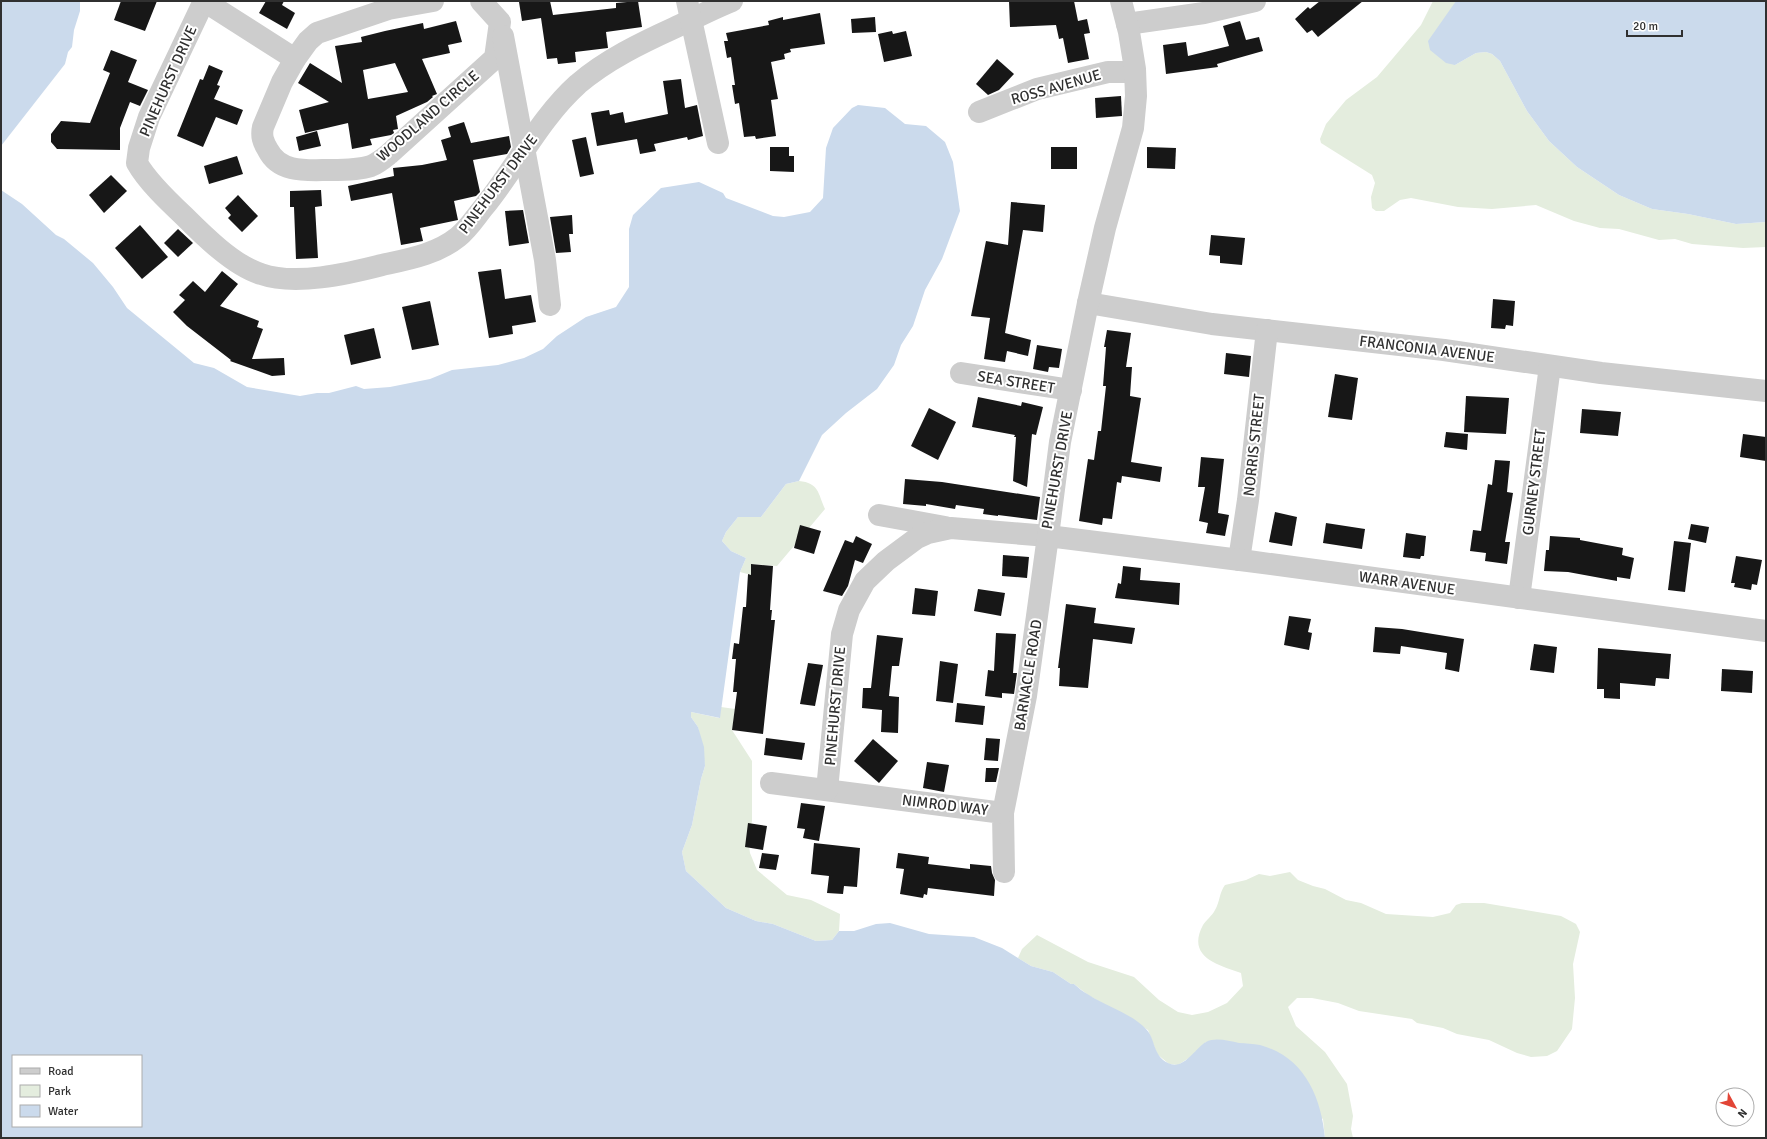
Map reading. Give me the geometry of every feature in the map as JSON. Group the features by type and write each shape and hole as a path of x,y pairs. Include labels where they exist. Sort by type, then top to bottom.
{"street":[{"path":"204,1 295,59"},
{"name":"PINEHURST DRIVE","path":"204,1 149,118 139,148 137,162 167,200 231,257 254,272 269,276 287,278 326,276 353,272 401,261 437,249 452,241 465,230 487,204 552,111 570,92 592,73 643,42 689,10 732,1"},
{"name":"WOODLAND CIRCLE","path":"433,1 388,10 326,29 308,41 295,59 282,82 263,127 262,139 275,161 292,168 302,170 356,169 371,166 393,150 495,58 500,22"},
{"path":"481,1 500,22"},
{"path":"496,1 545,260 550,305"},
{"name":"PINEHURST DRIVE","path":"827,790 842,634 851,605 865,581 886,561 917,538 928,533 951,528 1048,536 1060,442 1088,303 1105,228 1130,144 1135,107 1135,72 1127,24 1121,1"},
{"path":"1127,24 1216,6 1256,1"},
{"path":"689,10 718,143"},
{"name":"ROSS AVENUE","path":"979,112 1037,89 1108,72 1135,72"},
{"name":"FRANCONIA AVENUE","path":"1088,303 1212,324 1444,350 1601,373 1766,391"},
{"name":"NORRIS STREET","path":"1239,560 1248,500 1267,330"},
{"name":"GURNEY STREET","path":"1519,598 1550,366"},
{"name":"SEA STREET","path":"961,374 1071,390"},
{"path":"879,515 951,528"},
{"name":"WARR AVENUE","path":"1048,536 1239,560 1766,631"},
{"name":"BARNACLE ROAD","path":"1004,813 1026,696 1048,536"},
{"name":"NIMROD WAY","path":"771,783 1004,813 1004,872"}],"green space":[{"path":"1433,1 1456,1 1452,8 1455,65 1476,53 1486,52 1492,54 1500,61 1527,111 1549,141 1577,167 1619,195 1652,209 1688,214 1736,224 1766,222 1766,247 1743,248 1692,244 1675,239 1659,240 1619,229 1600,228 1574,221 1536,205 1492,209 1458,207 1411,198 1400,200 1384,211 1376,211 1372,208 1371,197 1375,183 1372,175 1321,143 1320,139 1326,124 1346,100 1377,77 1421,25"},
{"path":"799,481 811,484 817,490 825,509 777,566 752,564 751,575 740,572 746,558 731,551 722,541 726,532 738,517 761,517 786,484"},
{"path":"721,707 735,709 732,730 752,761 752,821 748,839 750,853 757,870 787,895 811,900 840,914 839,931 832,940 816,941 773,924 756,921 726,908 686,871 682,852 692,825 705,766 698,727 691,717 691,712 719,718"},
{"path":"1290,872 1298,880 1325,889 1346,900 1361,903 1386,914 1433,917 1450,913 1456,905 1462,903 1484,903 1561,916 1576,924 1580,932 1573,964 1575,998 1572,1029 1557,1051 1547,1056 1531,1057 1517,1053 1489,1040 1457,1034 1443,1028 1417,1023 1412,1019 1359,1011 1338,1003 1312,998 1297,998 1288,1007 1296,1026 1325,1052 1347,1084 1353,1116 1351,1129 1353,1138 1325,1138 1323,1119 1206,1042 1192,1056 1178,1065 1169,1064 1157,1054 1148,1030 1088,995 1074,984 1071,984 1053,972 1031,966 1018,958 1022,949 1037,935 1088,962 1134,977 1159,1000 1178,1012 1192,1015 1208,1012 1227,1003 1243,986 1241,973 1214,963 1201,952 1199,945 1199,936 1203,925 1215,910 1223,888 1225,885 1246,880 1259,874 1270,876"}],"water":[{"path":"1,1 80,1 80,11 74,30 72,47 68,52 65,64 1,146"},
{"path":"1456,1 1766,1 1766,222 1736,224 1688,214 1652,209 1619,195 1577,167 1549,141 1527,111 1500,61 1492,54 1486,52 1476,53 1455,65 1446,63 1430,50 1428,41"},
{"path":"858,105 885,108 905,124 926,126 945,142 953,162 960,211 942,259 925,290 913,326 901,345 894,365 877,389 846,413 822,435 799,481 786,484 761,517 738,517 726,532 722,541 731,551 746,558 740,572 720,718 691,712 691,717 698,727 704,747 705,766 692,825 682,852 686,871 726,908 756,921 773,924 816,941 832,940 839,931 854,931 876,924 890,923 929,934 974,937 1002,948 1031,966 1053,972 1071,984 1074,984 1085,993 1140,1023 1149,1033 1159,1056 1168,1063 1174,1065 1179,1064 1189,1058 1206,1042 1214,1040 1260,1045 1275,1051 1288,1059 1308,1080 1319,1107 1325,1138 1,1138 1,190 22,204 56,235 64,239 93,263 113,287 127,308 194,363 214,368 247,387 300,396 317,393 329,393 356,386 364,389 390,387 430,379 452,370 498,365 524,358 543,349 557,336 586,317 616,307 629,287 629,229 633,215 661,188 699,182 723,193 726,198 773,216 784,217 810,212 823,198 826,148 833,128 852,108"}],"building":[{"path":"121,1 157,1 145,31 114,20"},
{"path":"266,1 284,1 282,5 295,13 287,29 259,13"},
{"path":"550,1 553,15 616,8 616,3 638,1 642,27 606,32 608,48 575,52 576,62 558,64 557,58 547,59 541,18 522,21 519,2"},
{"path":"1009,1 1074,1 1078,21 1087,19 1090,33 1084,34 1089,59 1068,63 1063,38 1059,39 1056,25 1010,27"},
{"path":"1320,1 1363,1 1318,37 1312,30 1307,33 1295,19 1308,7 1310,9"},
{"path":"820,13 825,44 790,49 791,52 784,54 785,59 771,62 778,99 771,100 776,136 756,139 755,136 744,137 739,103 735,104 732,85 735,85 731,57 727,58 724,41 728,41 726,33 769,25 768,21 783,17 783,20"},
{"path":"875,17 876,32 852,33 851,19"},
{"path":"456,21 462,42 448,45 450,53 422,59 437,94 432,96 433,97 427,102 396,116 398,129 393,130 394,133 391,135 370,139 372,145 352,149 348,123 305,133 299,110 329,102 298,83 310,63 342,83 335,46 362,42 361,37 423,23 424,29","holes":["395,63 408,92 368,99 363,70"]},
{"path":"1240,21 1246,40 1259,37 1263,51 1217,64 1218,67 1166,74 1163,45 1186,42 1188,56 1229,46 1223,26"},
{"path":"892,31 893,34 906,31 912,56 884,62 878,34"},
{"path":"111,50 137,60 128,82 148,90 140,106 130,102 120,128 120,150 57,149 51,142 51,134 61,121 90,123 110,73 103,70"},
{"path":"997,59 1014,74 999,90 988,95 976,84"},
{"path":"209,65 223,71 217,85 220,86 214,99 243,110 237,125 216,117 203,147 177,136 200,79 203,80"},
{"path":"681,79 685,108 697,105 703,136 688,140 687,137 654,144 656,151 640,154 637,139 597,146 591,113 609,110 610,115 623,112 625,123 668,114 663,81"},
{"path":"1121,96 1122,116 1096,118 1095,98"},
{"path":"464,122 471,143 509,136 511,147 507,154 473,160 480,192 476,196 454,201 458,220 420,228 423,241 401,245 392,193 351,201 348,186 394,176 393,168 422,165 447,160 441,140 451,137 448,127"},
{"path":"317,131 321,146 299,151 296,137"},
{"path":"586,137 594,174 580,177 572,140"},
{"path":"770,147 789,147 789,156 794,156 794,172 770,171"},
{"path":"1051,147 1077,147 1077,169 1051,169"},
{"path":"1147,147 1176,148 1175,169 1147,168"},
{"path":"237,156 243,174 209,184 204,166"},
{"path":"111,175 127,191 104,213 89,195"},
{"path":"321,190 322,206 315,207 318,258 296,259 294,207 290,207 290,191"},
{"path":"238,195 258,216 242,232 228,218 231,215 225,208"},
{"path":"1011,202 1045,205 1043,232 1023,230 1005,333 1031,340 1028,356 1007,351 1005,362 984,359 990,318 971,316 986,241 1008,245"},
{"path":"523,210 529,243 509,246 505,211"},
{"path":"572,215 573,234 569,234 571,252 556,253 550,217"},
{"path":"140,225 168,257 142,279 115,248"},
{"path":"178,229 193,243 178,257 164,243"},
{"path":"1211,235 1245,238 1242,265 1220,263 1220,256 1209,255"},
{"path":"501,269 505,299 531,295 536,322 512,326 513,334 489,338 478,272"},
{"path":"222,271 238,284 220,306 259,321 257,327 263,329 252,359 284,358 285,375 272,376 230,361 231,360 187,326 173,312 185,300 179,295 193,281 205,292"},
{"path":"1493,299 1515,301 1513,326 1506,325 1505,329 1491,328"},
{"path":"430,301 439,345 412,350 402,307"},
{"path":"374,328 381,358 351,365 344,335"},
{"path":"1107,330 1131,333 1126,367 1132,367 1130,396 1141,398 1131,462 1162,467 1160,482 1122,476 1121,483 1117,482 1112,519 1103,518 1102,525 1079,521 1088,459 1094,460 1098,431 1101,431 1106,386 1103,386 1106,347 1104,347"},
{"path":"1037,345 1062,349 1059,368 1049,367 1048,372 1033,369"},
{"path":"1226,353 1251,356 1249,377 1224,374"},
{"path":"1335,374 1358,378 1352,420 1328,417"},
{"path":"1466,396 1509,398 1506,434 1464,432"},
{"path":"978,397 1021,406 1022,402 1043,407 1036,435 1032,434 1027,487 1013,481 1015,435 972,427"},
{"path":"929,408 956,422 938,460 911,446"},
{"path":"1582,409 1621,412 1618,436 1580,433"},
{"path":"1446,432 1468,434 1467,450 1444,447"},
{"path":"1743,434 1766,437 1766,461 1740,457"},
{"path":"1201,457 1224,459 1218,513 1229,515 1225,536 1206,533 1208,523 1199,521 1205,487 1198,487"},
{"path":"1495,460 1510,461 1507,492 1513,493 1505,542 1510,542 1507,564 1485,561 1486,553 1470,551 1473,530 1481,531 1488,484 1492,485"},
{"path":"905,479 942,482 1040,497 1037,520 983,514 984,509 956,505 955,509 926,504 926,506 903,504"},
{"path":"1275,512 1297,517 1292,546 1269,542"},
{"path":"1326,523 1365,529 1362,549 1323,543"},
{"path":"1691,524 1709,527 1706,543 1688,539"},
{"path":"800,525 821,531 814,554 794,548"},
{"path":"1406,533 1426,536 1424,556 1421,556 1420,559 1403,557"},
{"path":"856,536 872,544 863,563 855,560 848,586 842,596 823,591 845,540 853,543"},
{"path":"1550,536 1580,538 1580,540 1623,548 1622,555 1634,558 1630,579 1617,577 1617,581 1568,572 1544,571 1546,550 1549,550"},
{"path":"1674,541 1691,543 1685,592 1668,590"},
{"path":"1003,555 1029,557 1027,578 1002,576"},
{"path":"1736,556 1762,560 1757,585 1752,584 1751,590 1734,587 1735,583 1731,583"},
{"path":"751,564 773,566 770,610 772,610 771,620 775,620 763,734 732,730 737,692 733,692 736,659 732,659 734,643 739,644 743,607 746,607 748,574 751,575"},
{"path":"1123,566 1141,568 1140,580 1180,583 1179,605 1115,598 1118,583 1121,584"},
{"path":"915,588 938,591 935,616 912,614"},
{"path":"978,589 1005,593 1001,616 974,611"},
{"path":"1066,604 1096,608 1094,623 1135,628 1132,644 1093,639 1088,688 1059,686 1060,668 1058,668"},
{"path":"1289,616 1311,619 1308,632 1312,633 1309,650 1284,645"},
{"path":"1375,627 1402,629 1464,639 1459,672 1445,669 1447,653 1401,646 1400,654 1373,652"},
{"path":"996,633 1016,634 1013,673 1017,673 1014,694 1002,693 1002,698 985,696 988,670 994,671"},
{"path":"877,635 903,638 899,666 892,666 889,696 899,697 898,733 881,732 882,710 862,708 863,688 871,688"},
{"path":"1534,644 1557,647 1554,673 1530,670"},
{"path":"1598,648 1671,654 1669,679 1656,678 1655,686 1620,683 1620,699 1604,698 1604,689 1597,689"},
{"path":"940,661 958,664 953,703 936,701"},
{"path":"808,663 823,665 815,706 800,704"},
{"path":"1722,669 1753,671 1752,693 1721,691"},
{"path":"957,703 985,706 983,725 955,722"},
{"path":"766,738 805,743 802,760 764,755"},
{"path":"986,738 1000,739 998,761 984,760"},
{"path":"873,739 898,761 879,783 854,761"},
{"path":"927,762 949,765 944,792 923,788"},
{"path":"986,768 999,768 996,782 985,782"},
{"path":"801,803 825,806 819,841 803,838 805,829 797,828"},
{"path":"748,823 767,826 763,850 745,847"},
{"path":"814,843 860,848 857,887 844,886 843,894 827,893 829,876 811,874"},
{"path":"762,853 779,855 776,870 759,868"},
{"path":"898,853 929,857 928,864 970,869 970,864 991,866 995,880 994,896 928,888 927,895 924,894 923,898 900,894 904,869 896,868"}]}
